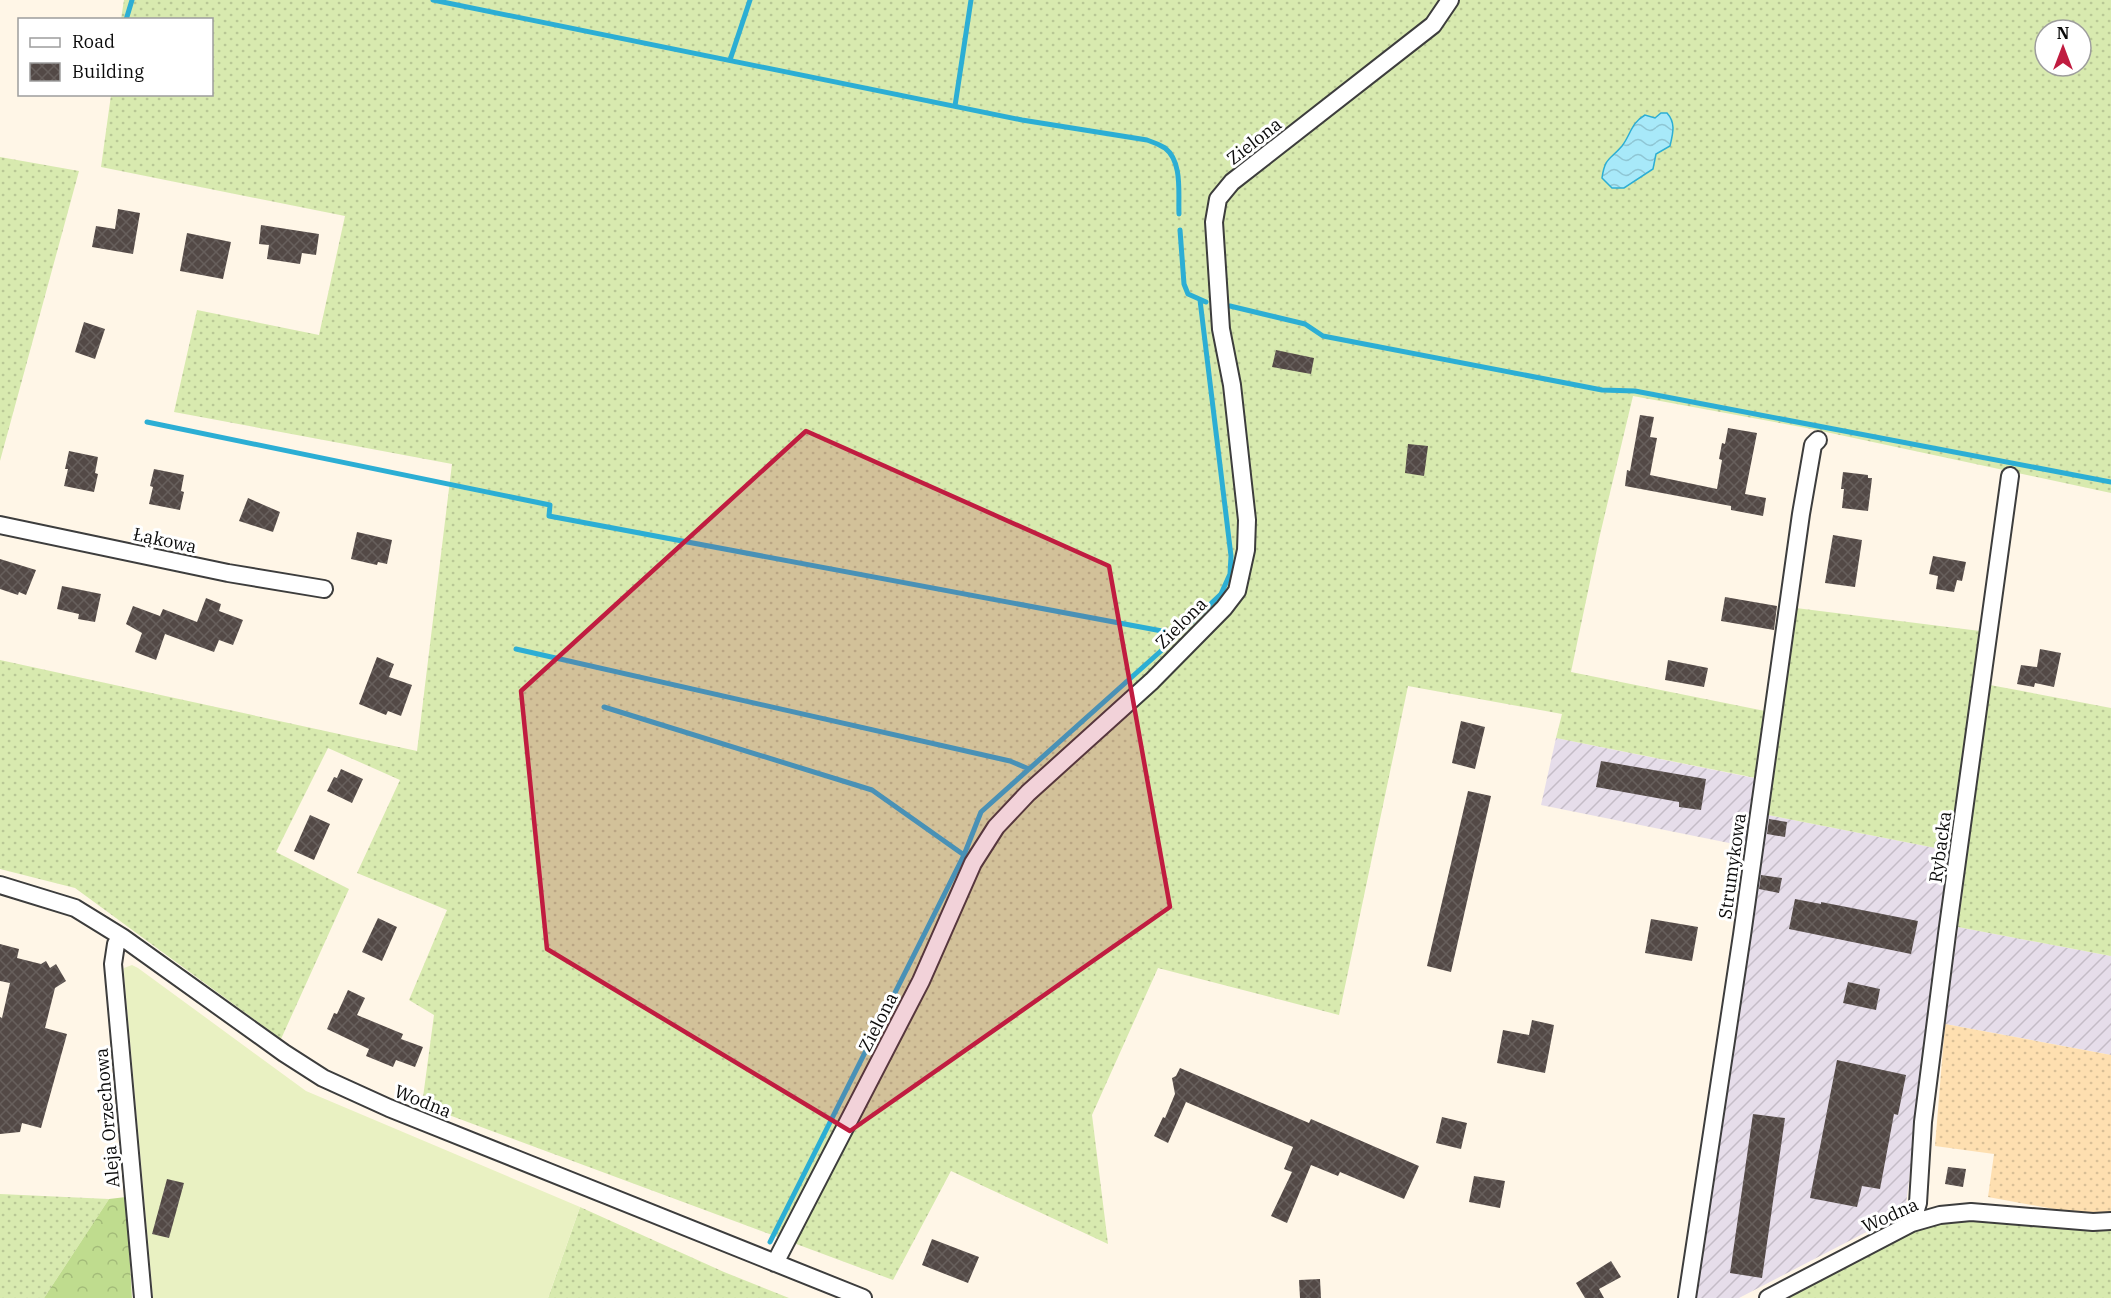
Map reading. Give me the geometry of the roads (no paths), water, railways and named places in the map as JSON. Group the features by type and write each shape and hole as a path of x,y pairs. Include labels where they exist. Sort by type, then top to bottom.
{"street":[{"name":"Zielona","path":"775,1263 921,981 973,863 996,827 1028,793 1152,681 1238,591 1246,550 1247,520 1232,386 1221,329 1214,222 1218,199 1232,182 1433,25 1450,0"},
{"name":"Strumykowa","path":"1687,1298 1742,935 1801,514 1813,445 1818,440"},
{"name":"Rybacka","path":"1912,1223 1918,1203 1923,1122 2010,476"},
{"name":"Łąkowa","path":"0,525 228,573 324,590"},
{"name":"Wodna","path":"0,885 75,908 122,937 284,1053 323,1078 390,1108 862,1298"},
{"name":"Aleja Orzechowa","path":"122,937 116,944 113,964 143,1298"},
{"name":"Wodna","path":"1768,1298 1912,1223 1940,1215 1971,1212 2092,1222 2111,1221"}],"water":[{"path":"1661,113 1667,113 1673,124 1670,146 1656,154 1653,169 1624,188 1612,188 1602,178 1606,162 1622,146 1640,118 1645,115 1655,118"}],"waterway":[{"path":"127,18 132,0"},
{"path":"433,0 1022,120 1147,140 1165,148 1175,161 1179,214"},
{"path":"730,60 750,0"},
{"path":"955,106 971,0"},
{"path":"1180,230 1184,284 1188,294 1206,302"},
{"path":"770,1242 964,855 981,812 1221,594 1230,574 1231,556 1200,300"},
{"path":"1230,306 1305,324 1323,336 1602,390 1635,391 2111,482"},
{"path":"147,422 550,505 549,516 1178,634"},
{"path":"516,649 1010,761 1029,769"},
{"path":"604,707 872,790 964,855"}]}
